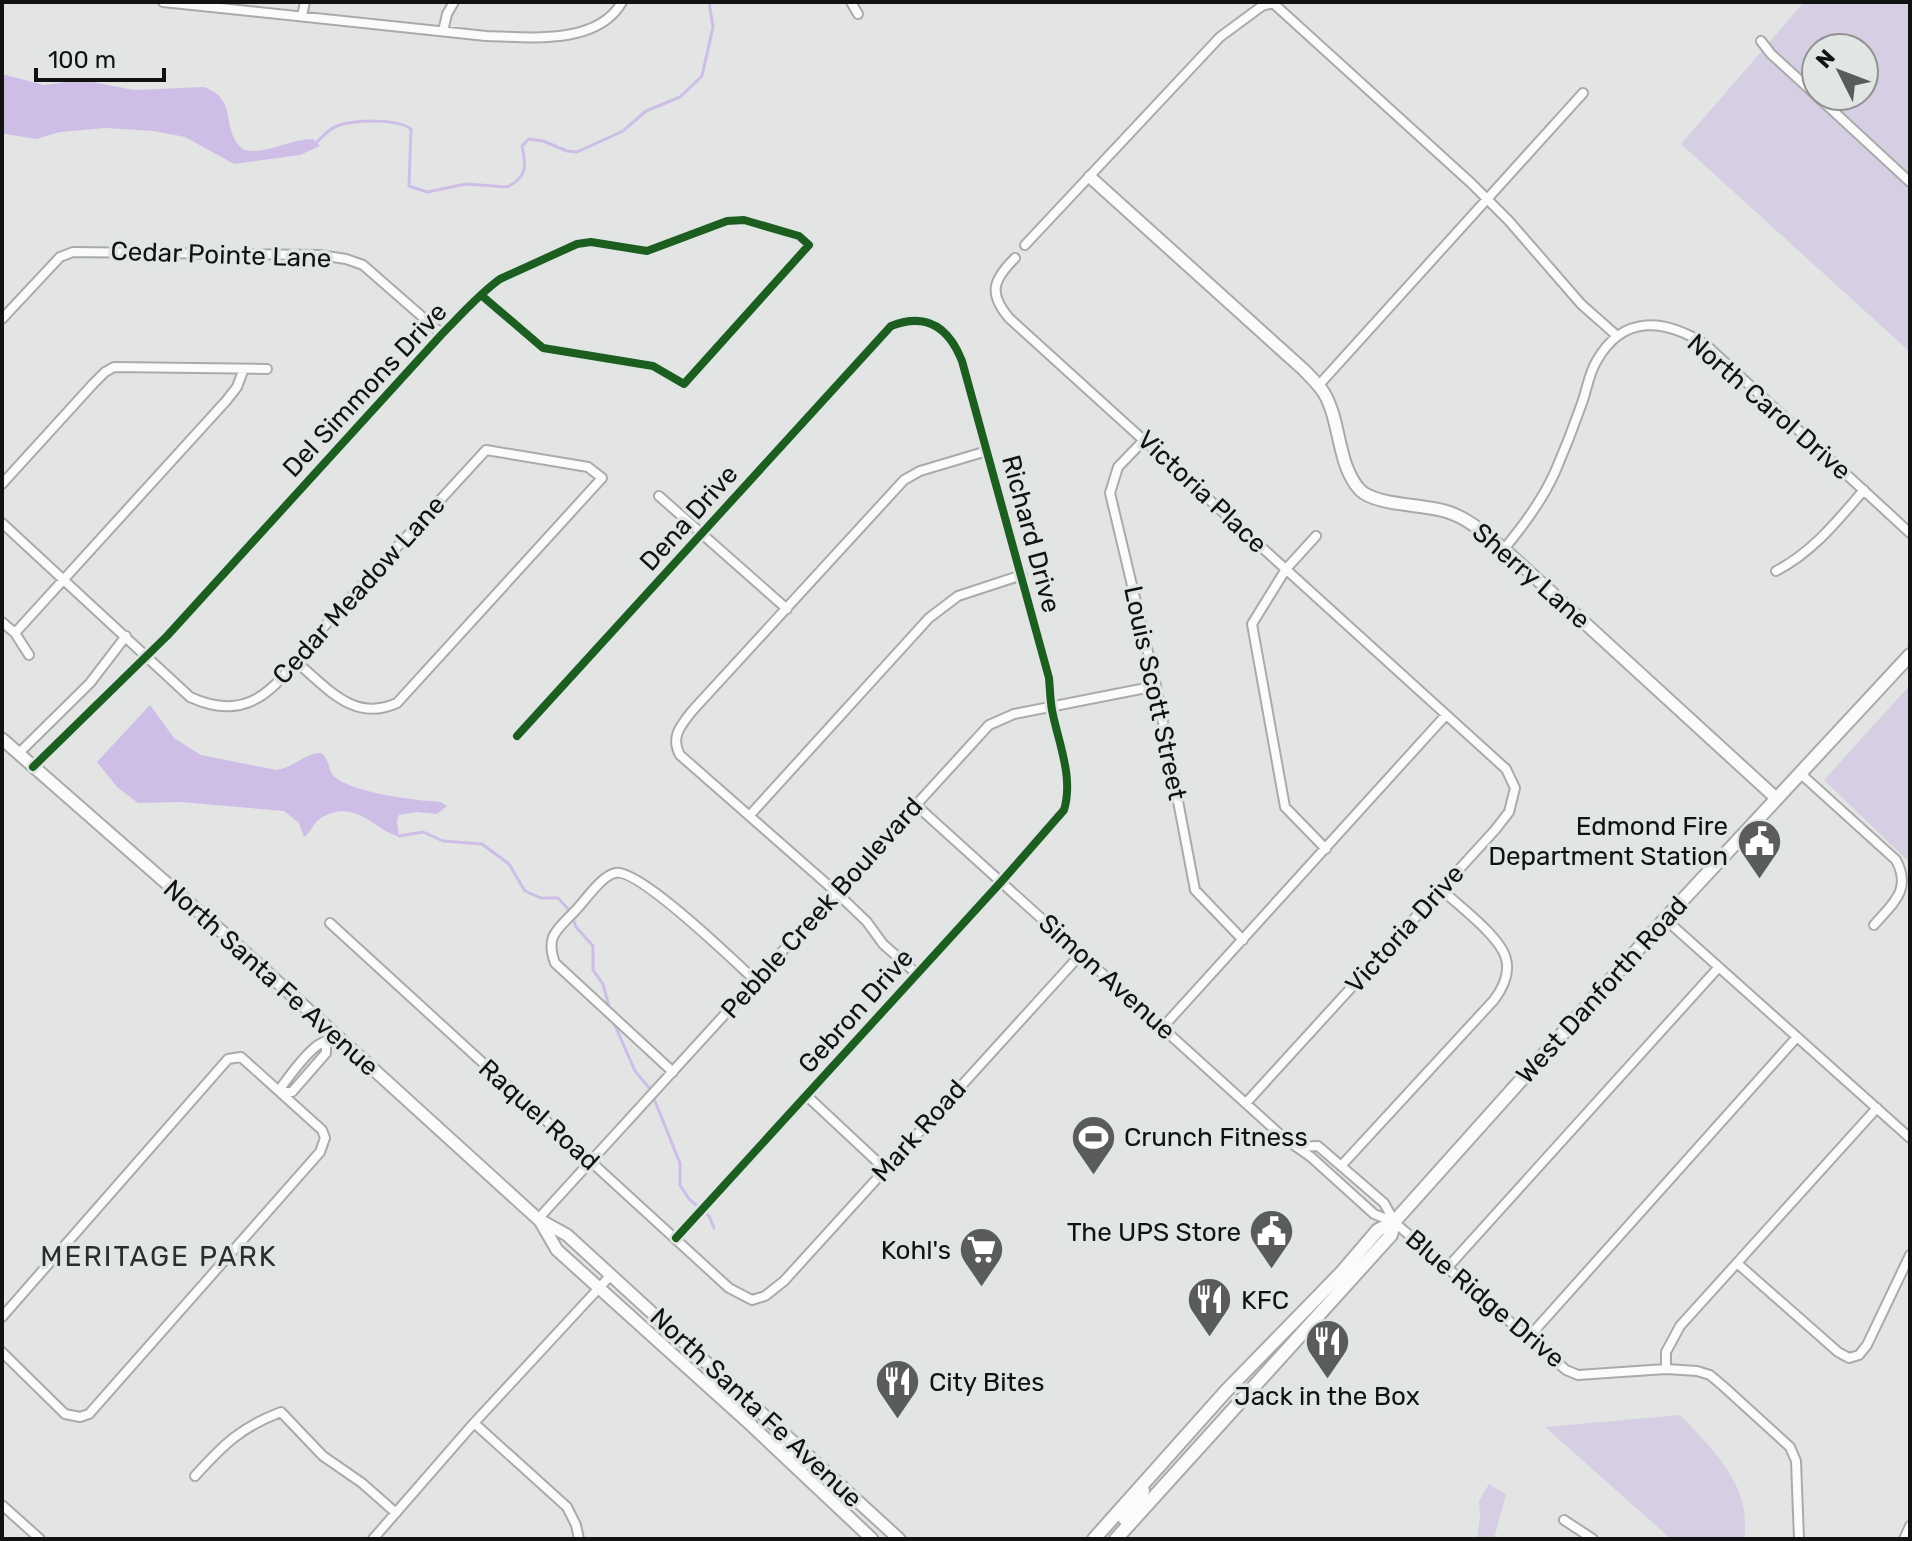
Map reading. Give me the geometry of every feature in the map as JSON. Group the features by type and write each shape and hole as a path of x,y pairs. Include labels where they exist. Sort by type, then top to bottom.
{"main road":[{"name":"West Danforth Road","path":"1094,1539 1236,1380 1342,1272 1378,1230 1394,1222 1665,919 1910,655"},
{"name":"West Danforth Road","path":"1116,1539 1391,1235 1394,1222"},
{"path":"1129,1524 1124,1518 1137,1503 1154,1470"}],"street":[{"path":"165,2 486,36 536,38 580,32 606,22 620,5"},
{"path":"302,16 305,2"},
{"path":"443,31 454,2"},
{"path":"851,2 858,14"},
{"path":"1025,245 1220,37 1262,6 1273,3 1471,183 1509,221 1581,304 1616,335 1594,365 1577,416 1540,503 1504,549"},
{"path":"1761,41 1800,80"},
{"path":"1318,386 1583,93"},
{"path":"1835,112 1910,182"},
{"name":"Sherry Lane","path":"1090,177 1318,386 1330,409 1353,480 1362,492 1372,498 1450,512 1470,522 1504,549 1777,799"},
{"name":"Del Simmons Drive","path":"33,767 167,636 442,334 481,295 500,279 577,244 591,242 647,251 727,221 744,220 786,231 799,236 809,245 684,384 653,366 543,348 481,295"},
{"name":"Cedar Pointe Lane","path":"2,319 60,257 73,252 320,255 363,265 442,334"},
{"name":"Victoria Place","path":"1015,258 996,282 998,305 1446,715"},
{"name":"Richard Drive","path":"891,326 902,322 926,322 942,329 954,339 962,361 1049,678 1051,708 1067,784 1064,810"},
{"name":"Dena Drive","path":"517,736 891,326"},
{"name":"North Carol Drive","path":"1616,335 1628,329 1668,326 1684,331 1706,345 1910,533"},
{"path":"2,484 93,384 114,367 267,369"},
{"path":"15,633 226,401 237,387 243,371"},
{"name":"Louis Scott Street","path":"1145,439 1118,467 1110,493 1156,686 1195,890 1243,940"},
{"name":"Cedar Meadow Lane","path":"2,523 190,697 218,706 237,707 254,702 275,684 295,661 486,450 588,467 602,478 397,703 367,711 351,705 295,661"},
{"path":"917,974 883,944 867,922 836,892 680,755 675,737 693,710 904,480 920,471 987,451"},
{"path":"1776,571 1798,560 1814,546 1864,490"},
{"path":"659,496 787,609"},
{"path":"1316,536 1286,569 1252,624 1285,807 1326,849"},
{"path":"750,815 929,618 958,596 1022,575"},
{"path":"2,622 15,633 29,655"},
{"path":"18,754 90,683 126,636"},
{"path":"90,683 104,698"},
{"name":"Pebble Creek Boulevard","path":"538,1219 989,725 1014,714 1156,686"},
{"path":"1163,1027 1446,715"},
{"name":"Victoria Drive","path":"1246,1103 1442,890 1509,812 1515,788 1506,769 1446,715"},
{"name":"North Santa Fe Avenue","path":"2,739 153,871 330,1039 538,1219 567,1235 899,1539"},
{"path":"1801,774 1896,860 1903,873 1904,882 1899,896 1874,925"},
{"name":"Simon Avenue","path":"916,805 1284,1138 1299,1147 1374,1214 1394,1222"},
{"name":"Gebron Drive","path":"676,1238 1064,810"},
{"path":"673,1072 555,963 550,949 551,938 558,930 612,873 623,872 650,887 756,981"},
{"path":"1341,1166 1504,987 1506,957 1501,949 1442,890"},
{"path":"1665,919 1910,1138"},
{"name":"Raquel Road","path":"330,923 729,1288 752,1300"},
{"name":"Mark Road","path":"752,1300 765,1296 784,1281 1081,954"},
{"path":"1448,1267 1718,968"},
{"path":"1527,1339 1797,1037"},
{"path":"282,1092 282,1086 296,1069 319,1044 330,1039"},
{"path":"282,1092 292,1092 306,1077 326,1053 330,1039"},
{"path":"2,1317 228,1059 241,1057 322,1130 325,1138 320,1152 97,1408 80,1417 65,1414 2,1352"},
{"path":"296,1069 306,1077"},
{"path":"807,1096 885,1169"},
{"path":"1666,1369 1666,1352 1671,1338 1877,1108"},
{"name":"Simon Avenue","path":"1299,1147 1318,1146 1384,1203 1394,1222"},
{"name":"North Santa Fe Avenue","path":"538,1219 557,1250 872,1539"},
{"name":"Blue Ridge Drive","path":"1394,1222 1556,1364 1578,1375 1666,1369 1685,1369 1710,1375 1790,1447 1796,1461 1799,1539"},
{"path":"1738,1264 1838,1352 1849,1358 1859,1355 1867,1345 1910,1255"},
{"path":"373,1539 474,1423 611,1275"},
{"path":"710,1388 715,1382 733,1398 753,1404"},
{"path":"195,1476 242,1430 281,1412 323,1456 362,1483 396,1513"},
{"path":"474,1423 560,1499 572,1514 579,1539"},
{"path":"765,1438 794,1454 804,1464 811,1458"},
{"path":"2,1505 40,1539"},
{"path":"1564,1520 1593,1539"},
{"path":"1904,1539 1910,1526"}],"shaded area":[{"path":"1804,2 1904,2 1910,8 1910,352 1681,144"},
{"path":"2,74 44,85 82,80 134,90 204,87 222,100 232,134 244,150 261,150 313,139 320,146 300,155 234,164 185,137 153,131 106,128 60,132 36,139 5,134 2,133"},
{"path":"1910,685 1910,863 1824,780"},
{"path":"150,705 174,738 201,755 276,770 321,753 331,773 346,784 402,798 441,802 447,806 437,814 417,812 399,815 399,836 345,811 321,818 304,837 299,823 284,811 180,802 138,803 117,787 97,762"},
{"path":"1680,1415 1728,1470 1742,1502 1744,1539 1671,1539 1545,1427"},
{"path":"1489,1484 1506,1494 1494,1539 1477,1539 1479,1501"}],"waterway":[{"path":"317,142 331,129 344,124 364,121 396,123 411,129 409,186 427,192 466,184 507,187 522,175 525,165 522,146 529,139 577,152 623,131 646,111 680,97 702,76 713,27 709,2"},
{"path":"399,836 423,832 443,841 482,844 509,864 525,891 541,898 558,898 570,911 576,927 593,946 593,970 603,984 610,1010"},
{"path":"613,1021 635,1071 650,1089 680,1163 680,1185 689,1199 709,1216 714,1228"}],"cycle path":[{"path":"33,767 167,636 442,334 477,298 500,279 577,244 591,242 647,251 727,221 744,220 799,236 809,245 684,384 653,366 543,348 481,295"},
{"path":"517,736 891,326 904,322 926,322 943,332 962,361 1049,678 1052,710 1066,772 1064,810 676,1238"}],"place":[{"name":"Edmond Fire Department Station","path":"1759,880"},
{"name":"Crunch Fitness","path":"1093,1176"},
{"name":"The UPS Store","path":"1272,1271"},
{"name":"Kohl's","path":"982,1289"},
{"name":"KFC","path":"1210,1339"},
{"name":"Jack in the Box","path":"1327,1380"},
{"name":"City Bites","path":"898,1421"}],"district":[{"name":"MERITAGE PARK","path":"159,1256"}]}
